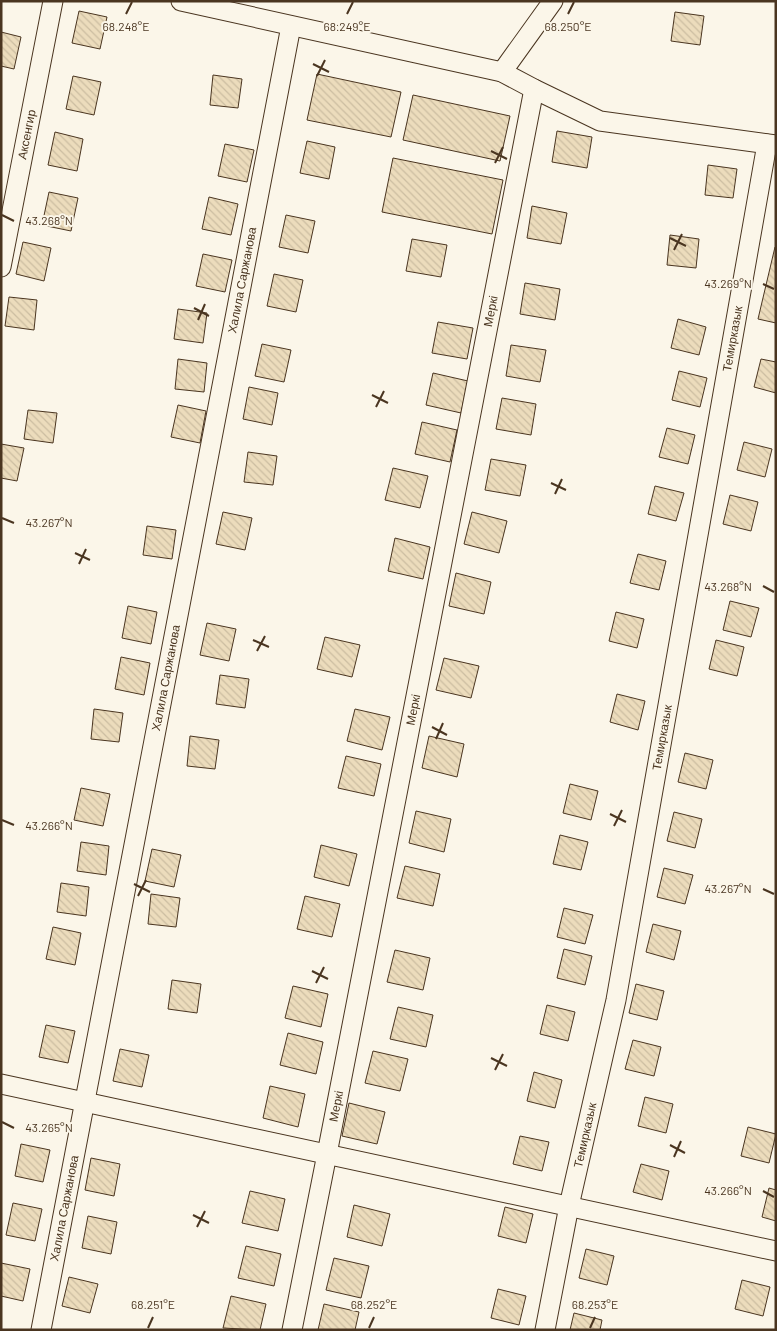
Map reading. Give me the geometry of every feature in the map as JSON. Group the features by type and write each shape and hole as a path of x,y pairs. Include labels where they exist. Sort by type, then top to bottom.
{"street":[{"name":"Аксенгир","path":"1,267 53,1"},
{"path":"181,1 502,72 600,121 771,144"},
{"path":"502,72 553,1"},
{"name":"Халила Саржанова","path":"41,1330 292,26"},
{"name":"Меркі","path":"292,1330 534,89"},
{"name":"Темирказык","path":"545,1330 569,1206 616,1000 771,144"},
{"path":"1,1084 776,1251"}],"building":[{"path":"79,11 107,17 100,49 72,43"},
{"path":"675,12 704,16 700,45 671,41"},
{"path":"1,32 21,37 14,69 1,66"},
{"path":"317,74 401,92 391,137 307,120"},
{"path":"213,75 242,79 238,108 210,105"},
{"path":"73,76 101,82 94,115 66,109"},
{"path":"413,95 510,116 500,161 403,140"},
{"path":"557,131 592,137 587,168 552,162"},
{"path":"55,132 83,139 77,171 48,165"},
{"path":"307,141 335,147 329,179 300,173"},
{"path":"225,144 254,150 247,182 218,176"},
{"path":"393,158 503,180 492,234 382,212"},
{"path":"708,165 737,169 733,198 705,195"},
{"path":"49,192 78,198 71,231 42,225"},
{"path":"209,197 238,204 231,235 202,229"},
{"path":"532,206 567,213 561,244 527,238"},
{"path":"286,215 315,221 308,253 279,247"},
{"path":"670,235 699,239 696,268 667,265"},
{"path":"412,239 447,245 441,277 406,271"},
{"path":"23,242 51,248 44,281 16,274"},
{"path":"776,247 776,323 758,319"},
{"path":"203,254 232,260 225,292 196,286"},
{"path":"274,274 303,280 296,312 267,306"},
{"path":"525,283 560,289 555,320 520,314"},
{"path":"9,297 37,300 34,330 5,326"},
{"path":"178,309 207,313 203,343 174,339"},
{"path":"678,319 706,327 699,355 671,348"},
{"path":"438,322 473,328 467,359 432,353"},
{"path":"262,344 291,350 284,382 255,376"},
{"path":"511,345 546,350 540,382 506,376"},
{"path":"178,359 207,363 204,392 175,389"},
{"path":"761,359 776,362 776,393 754,387"},
{"path":"679,371 707,378 700,407 672,400"},
{"path":"433,373 468,381 461,413 426,405"},
{"path":"249,387 278,393 272,425 243,419"},
{"path":"502,398 536,404 531,435 496,429"},
{"path":"178,405 206,411 200,443 171,437"},
{"path":"28,410 57,413 53,443 24,439"},
{"path":"422,422 457,430 450,462 415,454"},
{"path":"667,428 695,435 688,464 659,457"},
{"path":"744,442 772,449 765,477 737,470"},
{"path":"1,444 24,448 17,481 1,478"},
{"path":"248,452 277,456 273,485 244,482"},
{"path":"491,459 526,465 520,496 485,490"},
{"path":"393,468 428,476 420,508 385,500"},
{"path":"655,486 684,493 676,521 648,514"},
{"path":"730,495 758,502 751,531 723,524"},
{"path":"223,512 252,518 245,550 216,544"},
{"path":"472,512 507,521 499,553 464,544"},
{"path":"147,526 176,530 172,559 143,555"},
{"path":"395,538 430,547 423,579 388,571"},
{"path":"638,554 666,561 659,590 630,583"},
{"path":"456,573 491,582 484,614 449,606"},
{"path":"730,601 759,608 751,637 723,630"},
{"path":"128,606 157,612 151,644 122,638"},
{"path":"616,612 644,619 637,648 609,641"},
{"path":"207,623 236,629 229,661 200,655"},
{"path":"325,637 360,645 352,677 317,669"},
{"path":"716,640 744,647 737,676 709,669"},
{"path":"121,657 150,663 144,695 115,689"},
{"path":"444,658 479,666 471,698 436,690"},
{"path":"220,675 249,679 245,708 216,704"},
{"path":"617,694 645,701 638,730 610,722"},
{"path":"94,709 123,713 119,742 91,739"},
{"path":"355,709 390,717 382,750 347,741"},
{"path":"190,736 219,740 215,769 187,766"},
{"path":"429,736 464,744 457,777 422,768"},
{"path":"685,753 713,760 706,789 678,782"},
{"path":"346,756 381,764 374,796 338,788"},
{"path":"570,784 598,791 591,820 563,813"},
{"path":"81,788 110,794 103,826 74,820"},
{"path":"416,811 451,819 444,852 409,843"},
{"path":"674,812 702,819 695,848 667,841"},
{"path":"560,835 588,842 581,870 553,864"},
{"path":"81,842 109,846 106,875 77,871"},
{"path":"321,845 357,854 349,886 314,877"},
{"path":"152,849 181,855 174,887 145,881"},
{"path":"405,866 440,874 433,906 397,898"},
{"path":"664,868 693,875 685,904 657,897"},
{"path":"61,883 89,887 86,916 57,912"},
{"path":"151,894 180,898 176,927 148,924"},
{"path":"305,896 340,904 332,937 297,929"},
{"path":"564,908 593,915 585,944 557,937"},
{"path":"653,924 681,931 674,960 646,952"},
{"path":"53,927 81,933 75,965 46,959"},
{"path":"564,949 592,956 585,985 557,978"},
{"path":"395,950 430,958 423,990 387,982"},
{"path":"172,980 201,984 197,1013 168,1009"},
{"path":"636,984 664,991 657,1020 629,1013"},
{"path":"293,986 328,994 321,1027 285,1018"},
{"path":"547,1005 575,1012 568,1041 540,1034"},
{"path":"398,1007 433,1015 426,1047 390,1039"},
{"path":"46,1025 75,1031 68,1063 39,1057"},
{"path":"288,1033 323,1042 316,1074 280,1065"},
{"path":"633,1040 661,1047 654,1076 625,1069"},
{"path":"120,1049 149,1055 142,1087 113,1081"},
{"path":"373,1051 408,1059 400,1091 365,1083"},
{"path":"534,1072 562,1080 555,1108 527,1101"},
{"path":"270,1086 305,1094 298,1127 263,1118"},
{"path":"645,1097 673,1104 666,1133 638,1126"},
{"path":"349,1103 385,1112 377,1144 342,1136"},
{"path":"748,1127 776,1134 769,1163 741,1156"},
{"path":"520,1136 549,1142 542,1171 513,1164"},
{"path":"21,1144 50,1150 43,1182 15,1176"},
{"path":"91,1158 120,1164 114,1196 85,1190"},
{"path":"641,1164 669,1171 662,1200 633,1192"},
{"path":"769,1188 776,1190 776,1221 762,1217"},
{"path":"250,1191 285,1199 278,1231 242,1223"},
{"path":"13,1203 42,1209 35,1241 6,1235"},
{"path":"354,1205 390,1214 382,1246 347,1237"},
{"path":"505,1207 533,1214 526,1243 498,1236"},
{"path":"88,1216 117,1222 111,1254 82,1248"},
{"path":"246,1246 281,1254 274,1286 238,1278"},
{"path":"586,1249 614,1256 607,1285 579,1278"},
{"path":"334,1258 369,1266 361,1298 326,1290"},
{"path":"1,1263 30,1269 23,1301 1,1296"},
{"path":"69,1277 98,1284 90,1313 62,1306"},
{"path":"742,1280 770,1287 763,1316 735,1309"},
{"path":"498,1289 526,1296 519,1325 491,1318"},
{"path":"231,1296 266,1304 260,1330 223,1328"},
{"path":"324,1304 359,1312 355,1330 318,1330"},
{"path":"574,1313 602,1320 600,1330 570,1330"}]}
